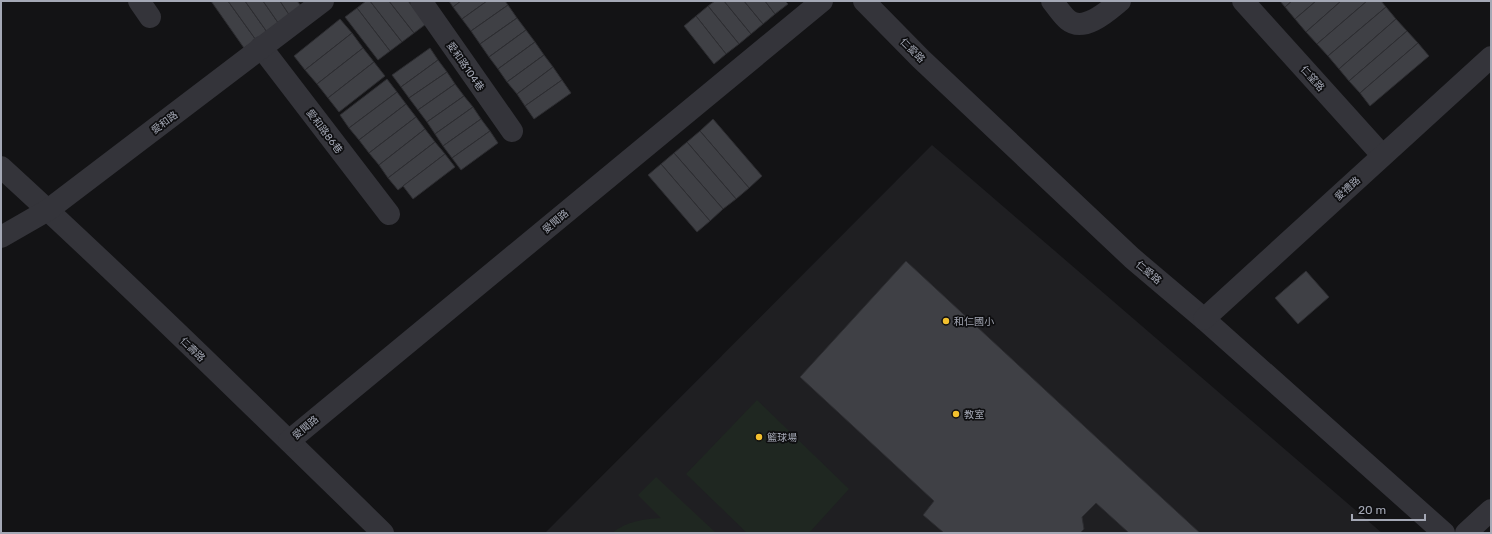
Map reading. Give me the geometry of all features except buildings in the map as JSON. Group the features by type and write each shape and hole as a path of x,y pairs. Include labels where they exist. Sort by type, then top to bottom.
{"street":[{"name":"愛和路","path":"1,237 48,210 323,1"},
{"name":"愛和路104巷","path":"421,1 512,131"},
{"name":"愛聞路","path":"289,441 822,1"},
{"name":"仁愛路","path":"864,1 933,70 1121,248 1204,319 1444,533"},
{"path":"1052,1 1069,21 1081,24 1100,17 1120,1"},
{"name":"仁望路","path":"1243,1 1382,155"},
{"name":"愛和路86巷","path":"261,48 389,214"},
{"name":"愛禮路","path":"1204,319 1382,155 1489,63"},
{"name":"仁壽路","path":"1,167 48,210 289,441 382,533"},
{"path":"1466,533 1491,510"}],"shaded area":[{"name":"和仁國小","path":"932,145 1382,533 545,533"},
{"name":"籃球場","path":"757,400 849,489 809,533 747,533 686,474"},
{"path":"656,477 716,533 612,533 630,523 661,518 638,495"}],"place":[{"name":"和仁國小","path":"946,321"},
{"name":"教室","path":"956,414"},
{"name":"籃球場","path":"759,437"}]}
